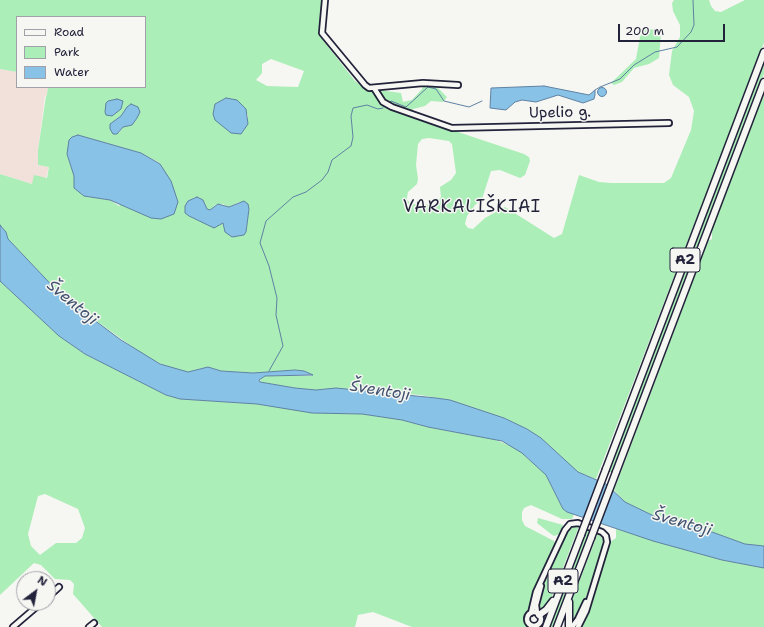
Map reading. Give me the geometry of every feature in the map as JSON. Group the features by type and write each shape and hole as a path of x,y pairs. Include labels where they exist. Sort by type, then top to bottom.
{"highway":[{"name":"A2","path":"546,627 764,52"},
{"name":"A2","path":"557,627 764,82"},
{"path":"570,627 568,610 572,587"},
{"path":"538,614 546,610 558,593"}],"street":[{"path":"325,0 322,33 324,38 369,88 423,83 458,85"},
{"name":"Upelio g.","path":"374,88 383,102 392,107 452,128 669,123"},
{"path":"542,582 536,605 540,620 537,626 532,626 527,620 531,613 534,596 542,582 567,526 578,523 603,533 607,542 587,601 578,619 570,627"},
{"path":"56,590 59,587"},
{"path":"578,627 586,611 587,601"},
{"path":"14,627 32,611"},
{"path":"531,613 538,614"},
{"path":"89,627 94,623"}],"shaded area":[{"path":"0,69 16,72 16,88 48,88 47,95 45,96 38,150 38,165 49,167 46,178 32,184 0,174"}],"green space":[{"path":"0,0 323,0 318,34 355,81 365,88 401,93 403,102 412,100 422,89 424,84 438,88 447,97 443,102 431,101 425,106 413,109 411,112 413,117 524,154 529,157 530,161 525,175 520,178 500,170 491,171 482,199 475,205 467,216 465,224 468,228 473,229 485,218 505,207 554,238 562,234 579,175 599,182 611,183 664,183 671,178 691,130 694,111 689,97 673,85 669,75 672,51 680,37 680,25 673,11 672,3 674,0 709,0 715,11 721,12 745,0 764,0 764,43 596,479 578,472 541,438 527,429 504,418 450,400 420,395 336,388 316,390 295,388 260,382 261,378 265,376 312,376 304,371 295,370 253,373 203,368 188,372 172,369 145,356 62,296 8,239 6,232 0,225 0,174 32,184 34,175 47,178 49,167 38,165 38,150 48,88 146,88 146,16 16,16 16,72 0,69","holes":["271,59 304,71 298,87 267,86 256,80 262,73 262,64","226,98 248,115 248,119 215,104","124,111 132,125 123,127 119,133 110,124 121,116","78,135 141,153 160,163 119,206 110,200 84,196 74,188 74,176 67,154","429,138 449,141 452,144 456,173 451,180 440,187 441,197 435,205 412,204 407,200 408,192 417,184 418,179 416,165 418,144 422,139","197,197 207,209 211,210 215,205 223,204 229,207 239,202 249,209 246,232 225,230 223,223 214,227 189,216 188,201"]},
{"path":"647,29 658,30 661,33 659,58 649,64 634,68 622,82 614,85 611,83 636,59 640,37 643,31"},
{"path":"764,59 764,74 612,473 608,471"},
{"path":"764,92 764,546 745,544 690,524 660,519 625,502 614,490 708,241 712,239 712,230"},
{"path":"0,281 59,336 85,354 166,395 180,399 257,404 329,413 362,414 402,420 428,427 493,439 511,446 522,453 546,475 563,509 574,514 572,519 562,519 531,505 524,508 522,512 522,520 525,526 554,541 556,545 535,591 530,609 525,615 526,621 530,627 412,627 373,612 358,615 355,627 102,627 73,594 74,584 70,580 56,579 56,571 47,571 41,565 34,563 26,571 16,571 16,580 0,595","holes":["45,494 78,509 85,528 82,538 76,543 56,543 40,555 31,546 28,534 38,496"]},
{"path":"538,518 563,525 560,534 554,536 551,534 537,523"},
{"path":"572,526 579,526 551,599 541,611 539,611 537,610 538,600 544,583 567,531"},
{"path":"587,529 590,530 588,536 554,627 548,627"},
{"path":"616,529 722,560 764,568 764,627 580,627 588,613 610,542 616,538"},
{"path":"598,533 604,541 602,552 585,599 573,623 570,605"}],"water":[{"path":"544,86 589,95 595,90 595,95 594,99 583,103 558,95 536,102 522,100 515,102 506,110 490,108 491,88"},
{"path":"600,88 604,88 606,92 604,96 600,96 598,94 598,90"},
{"path":"226,98 237,100 246,109 248,124 241,134 231,133 215,120 213,114 215,104"},
{"path":"117,99 123,101 121,109 112,116 106,115 106,103"},
{"path":"131,104 138,107 140,112 137,118 132,125 123,127 117,134 113,134 110,129 110,124 121,116"},
{"path":"78,135 141,153 160,164 171,181 178,202 174,214 161,219 151,218 110,200 84,196 74,188 74,176 67,154 69,140"},
{"path":"197,197 203,200 207,209 210,210 218,204 229,207 244,201 248,204 249,209 246,232 244,235 232,237 225,232 223,223 214,228 185,213 185,206 188,201"},
{"name":"Šventoji","path":"0,225 6,232 8,239 62,296 121,340 160,364 188,372 208,367 221,371 253,373 295,370 304,371 313,375 265,376 259,380 260,382 295,388 316,390 336,388 450,400 504,418 527,429 541,438 578,472 606,484 625,502 660,519 690,524 745,544 764,546 764,568 722,560 653,541 567,512 563,509 546,475 522,453 502,441 428,427 402,420 362,414 312,413 257,404 180,399 166,395 85,354 59,336 0,281"}],"waterway":[{"path":"595,90 620,79 634,65 655,52 677,47 691,32 694,25 693,0"},
{"path":"390,102 391,101 406,107 428,87 436,89 444,101 469,107 482,101"},
{"path":"269,371 283,346 276,315 277,298 269,266 260,243 266,221 293,197 306,192 322,180 328,172 332,160 351,146 353,137 351,116 353,108 367,105 378,109 383,108"}],"district":[{"name":"VARKALIŠKIAI","path":"472,208"}]}
